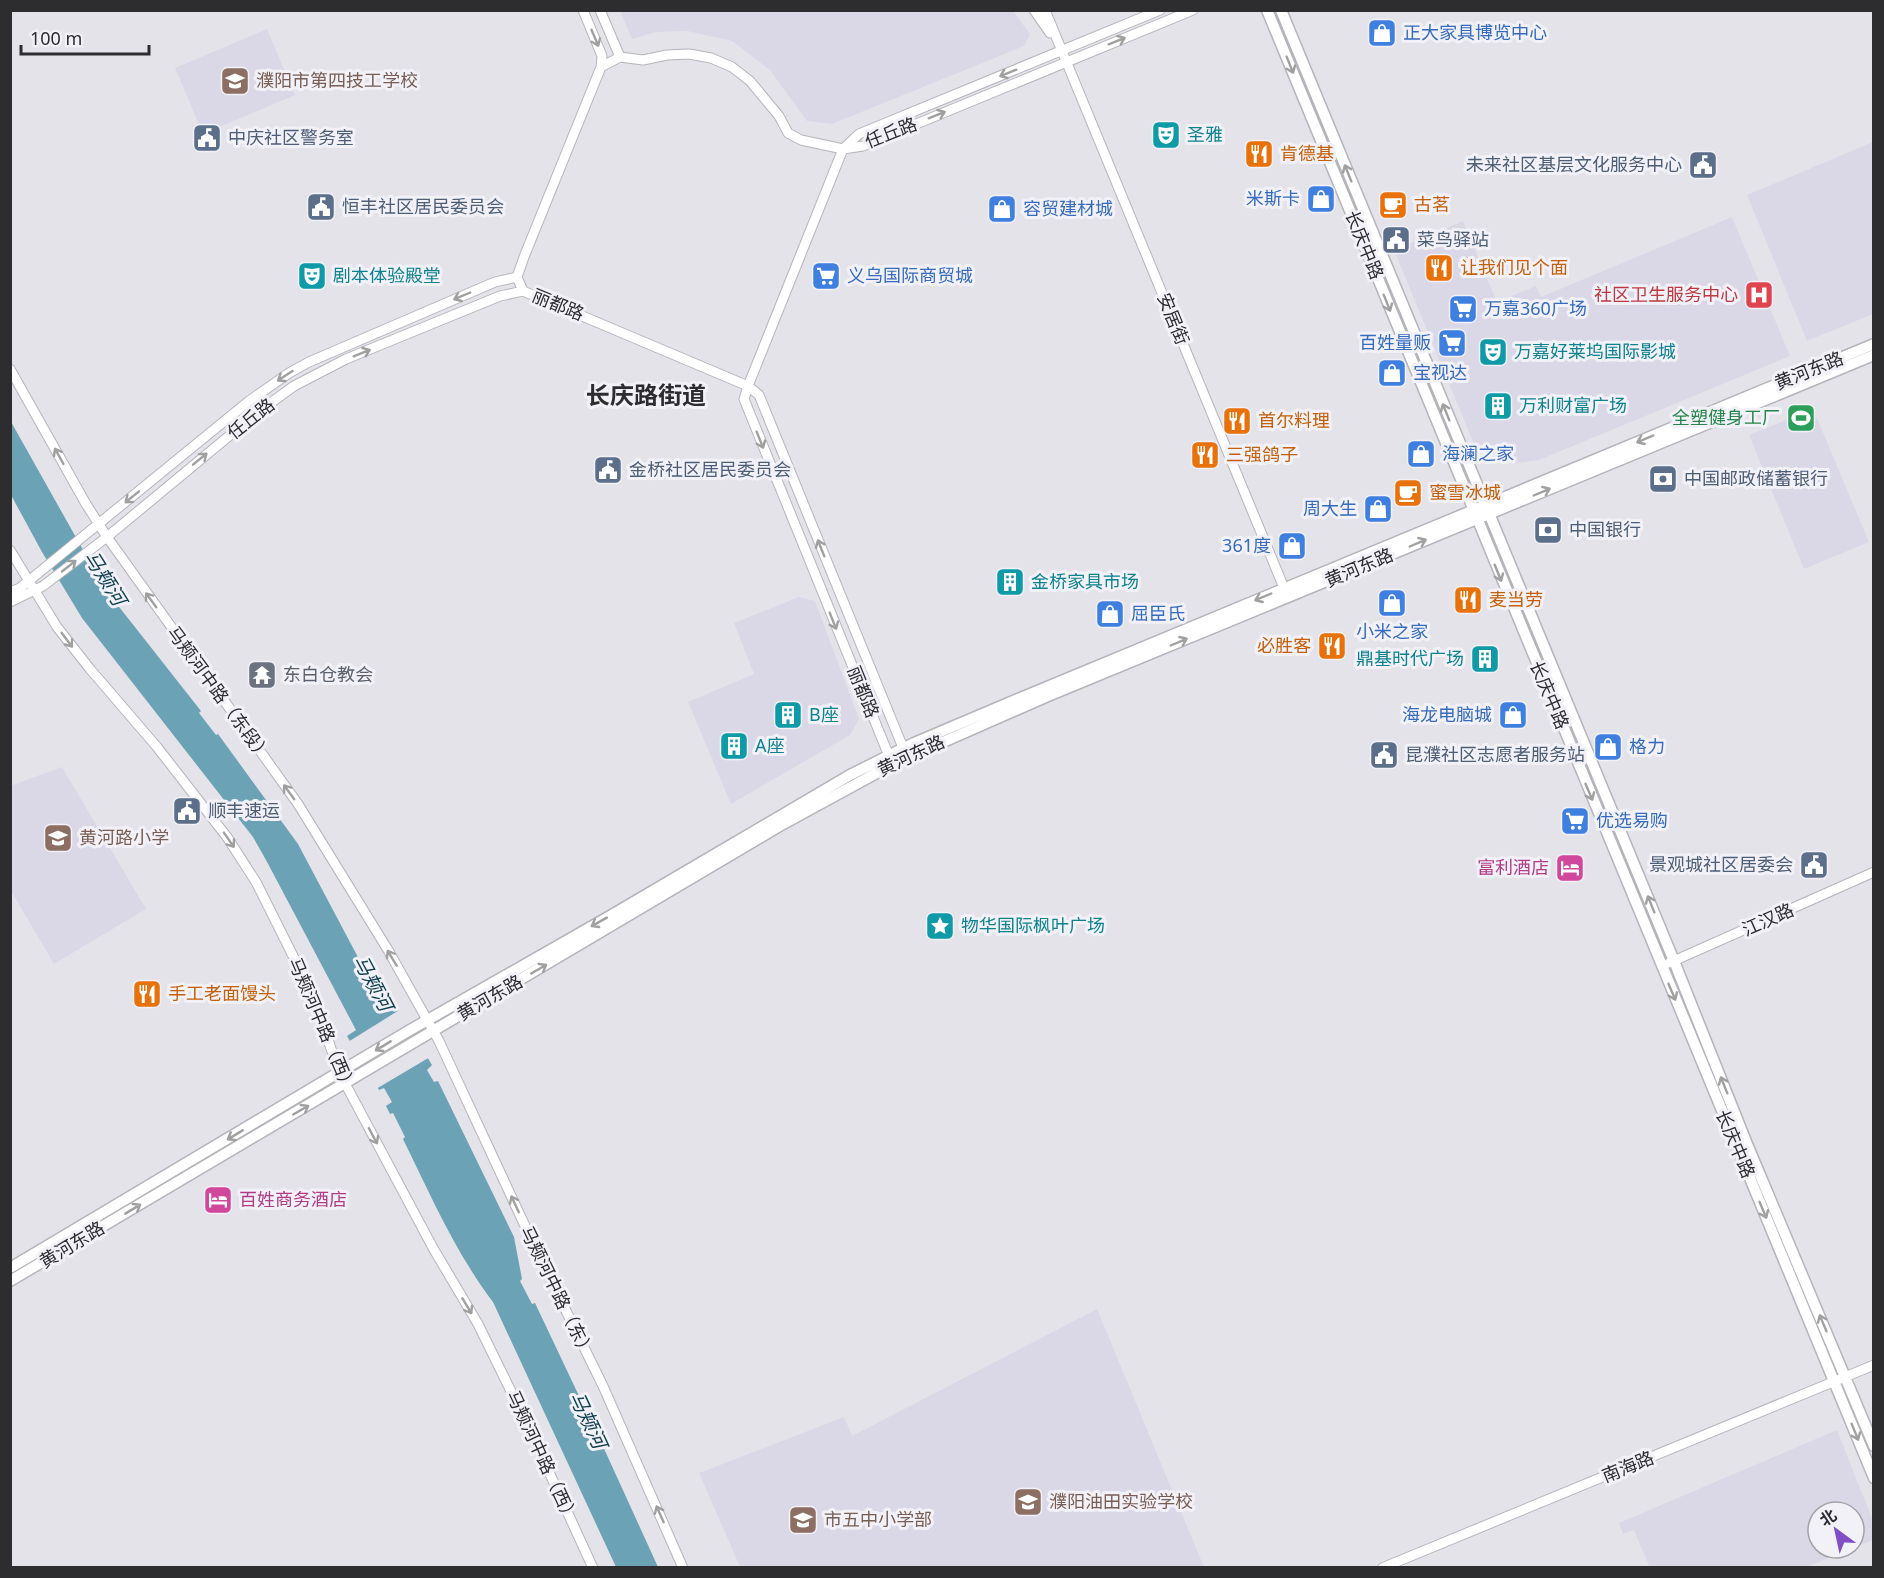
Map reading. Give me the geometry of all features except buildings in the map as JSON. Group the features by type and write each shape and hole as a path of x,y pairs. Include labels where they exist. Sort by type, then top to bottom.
{"main road":[{"name":"长庆中路","path":"1267,10 1874,1478"},
{"name":"长庆中路","path":"1281,10 1674,961 1747,1144 1874,1446"},
{"name":"黄河东路","path":"905,753 1048,696 1874,344"},
{"name":"黄河东路","path":"1486,510 1874,355"},
{"name":"黄河东路","path":"10,1281 891,760 1284,588 1474,515"},
{"name":"黄河东路","path":"10,1268 428,1019 610,916 840,781 891,760"}],"street":[{"path":"583,10 602,56 601,67"},
{"path":"600,10 620,57"},
{"path":"1034,10 1062,50"},
{"path":"1045,10 1062,50"},
{"name":"任丘路","path":"843,149 859,134 1160,10"},
{"name":"任丘路","path":"843,149 863,146 1193,10"},
{"name":"安居街","path":"1062,50 1284,588"},
{"path":"601,67 620,57 643,60 667,55 689,54 711,58 732,67 750,81 779,116 788,133 801,140 843,149"},
{"name":"丽都路","path":"601,67 517,277 523,291 748,386 759,395 905,753"},
{"name":"丽都路","path":"843,149 744,399 891,760"},
{"name":"任丘路","path":"10,592 28,581 249,401 288,373 334,350 495,282 517,277"},
{"name":"任丘路","path":"10,602 39,589 107,537 249,420 302,382 346,359 500,296 523,291"},
{"name":"马颊河中路（东段）","path":"10,369 99,525 318,833 428,1019"},
{"name":"马颊河中路（西）","path":"10,550 28,581 39,589 57,627 77,654 133,717 237,852 256,882 306,981 339,1072 433,1248 478,1324 593,1568"},
{"name":"江汉路","path":"1662,966 1874,872"},
{"name":"马颊河中路（东）","path":"428,1019 539,1256 603,1386 683,1568"},
{"name":"南海路","path":"1382,1568 1874,1365"}],"shaded area":[{"path":"620,11 1013,11 1030,34 1024,46 832,124 807,121 770,70 732,41 687,31 656,32 632,39"},
{"name":"濮阳市第四技工学校","path":"267,29 295,95 203,134 175,68"},
{"path":"1873,142 1873,314 1807,341 1747,195"},
{"path":"1732,217 1790,356 1539,460 1517,463 1474,444 1394,250 1463,221 1497,302 1536,286 1541,297"},
{"path":"1813,409 1869,542 1804,569 1749,435"},
{"path":"799,597 815,601 859,719 850,735 731,804 688,702 754,674 734,623"},
{"name":"黄河路小学","path":"62,767 146,909 54,964 11,891 10,786"},
{"name":"濮阳油田实验学校","path":"1097,1309 1204,1567 740,1567 699,1473 844,1417 852,1436"},
{"path":"1837,1430 1865,1500 1806,1500 1806,1560 1824,1560 1807,1567 1650,1568 1634,1530 1623,1534 1619,1523"},
{"path":"1866,1503 1873,1521 1873,1540 1866,1543"}],"water":[{"name":"马颊河","path":"10,420 105,589 201,711 199,713 216,735 218,734 298,844 387,1012 397,1008 432,1065 427,1070 434,1082 438,1081 514,1237 522,1279 520,1281 532,1304 535,1303 658,1567 616,1567 493,1302 455,1243 433,1202 403,1139 405,1137 393,1113 390,1114 386,1106 392,1102 384,1088 379,1090 347,1036 356,1030 253,837 82,618 42,552 11,495"}],"pier":[{"path":"401,1009 430,1057 376,1089 348,1042"}],"place":[{"name":"正大家具博览中心","path":"1382,33"},
{"name":"濮阳市第四技工学校","path":"235,81"},
{"name":"圣雅","path":"1166,135"},
{"name":"中庆社区警务室","path":"207,138"},
{"name":"肯德基","path":"1259,154"},
{"name":"未来社区基层文化服务中心","path":"1703,165"},
{"name":"米斯卡","path":"1321,199"},
{"name":"古茗","path":"1393,205"},
{"name":"恒丰社区居民委员会","path":"321,207"},
{"name":"容贸建材城","path":"1002,209"},
{"name":"菜鸟驿站","path":"1396,240"},
{"name":"让我们见个面","path":"1439,268"},
{"name":"剧本体验殿堂","path":"312,276"},
{"name":"义乌国际商贸城","path":"826,276"},
{"name":"社区卫生服务中心","path":"1759,295"},
{"name":"万嘉360广场","path":"1463,309"},
{"name":"百姓量贩","path":"1452,343"},
{"name":"万嘉好莱坞国际影城","path":"1493,352"},
{"name":"宝视达","path":"1392,373"},
{"name":"万利财富广场","path":"1498,406"},
{"name":"全塑健身工厂","path":"1801,418"},
{"name":"首尔料理","path":"1237,421"},
{"name":"海澜之家","path":"1421,454"},
{"name":"三强鸽子","path":"1205,455"},
{"name":"金桥社区居民委员会","path":"608,470"},
{"name":"中国邮政储蓄银行","path":"1663,479"},
{"name":"蜜雪冰城","path":"1408,493"},
{"name":"周大生","path":"1378,509"},
{"name":"中国银行","path":"1548,530"},
{"name":"361度","path":"1292,546"},
{"name":"金桥家具市场","path":"1010,582"},
{"name":"麦当劳","path":"1468,600"},
{"name":"小米之家","path":"1392,603"},
{"name":"屈臣氏","path":"1110,614"},
{"name":"必胜客","path":"1332,646"},
{"name":"鼎基时代广场","path":"1485,659"},
{"name":"东白仓教会","path":"262,675"},
{"name":"B座","path":"788,715"},
{"name":"海龙电脑城","path":"1513,715"},
{"name":"A座","path":"734,746"},
{"name":"格力","path":"1608,747"},
{"name":"昆濮社区志愿者服务站","path":"1384,755"},
{"name":"顺丰速运","path":"187,811"},
{"name":"优选易购","path":"1575,821"},
{"name":"黄河路小学","path":"58,838"},
{"name":"景观城社区居委会","path":"1814,865"},
{"name":"富利酒店","path":"1570,868"},
{"name":"物华国际枫叶广场","path":"940,926"},
{"name":"手工老面馒头","path":"147,994"},
{"name":"百姓商务酒店","path":"218,1200"},
{"name":"濮阳油田实验学校","path":"1028,1502"},
{"name":"市五中小学部","path":"803,1520"}],"district":[{"name":"长庆路街道","path":"646,396"}]}
